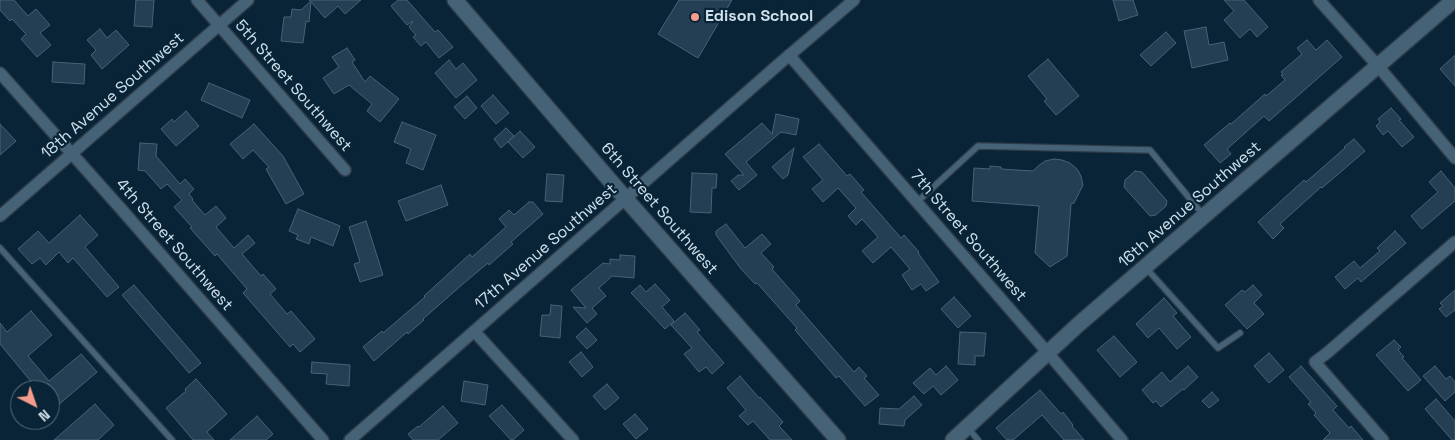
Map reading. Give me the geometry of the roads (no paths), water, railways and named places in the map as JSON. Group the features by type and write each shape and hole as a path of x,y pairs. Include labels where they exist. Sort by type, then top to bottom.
{"street":[{"name":"5th Street Southwest","path":"197,0 345,170"},
{"name":"18th Avenue Southwest","path":"0,216 248,0"},
{"name":"6th Street Southwest","path":"455,0 625,198 838,440"},
{"name":"17th Avenue Southwest","path":"350,440 854,0"},
{"path":"1320,0 1455,158"},
{"name":"16th Avenue Southwest","path":"953,440 1048,352 1454,0"},
{"name":"7th Street Southwest","path":"789,55 1048,352 1122,440"},
{"name":"4th Street Southwest","path":"0,73 323,440"},
{"path":"1382,440 1315,362 1455,242"},
{"path":"474,331 573,440"}],"lane":[{"path":"917,202 978,146 1150,150 1204,216"},
{"path":"0,248 172,440"},
{"path":"1145,267 1218,348 1240,333"},
{"path":"967,427 978,440"}],"place":[{"name":"Edison School","path":"695,17"}]}
